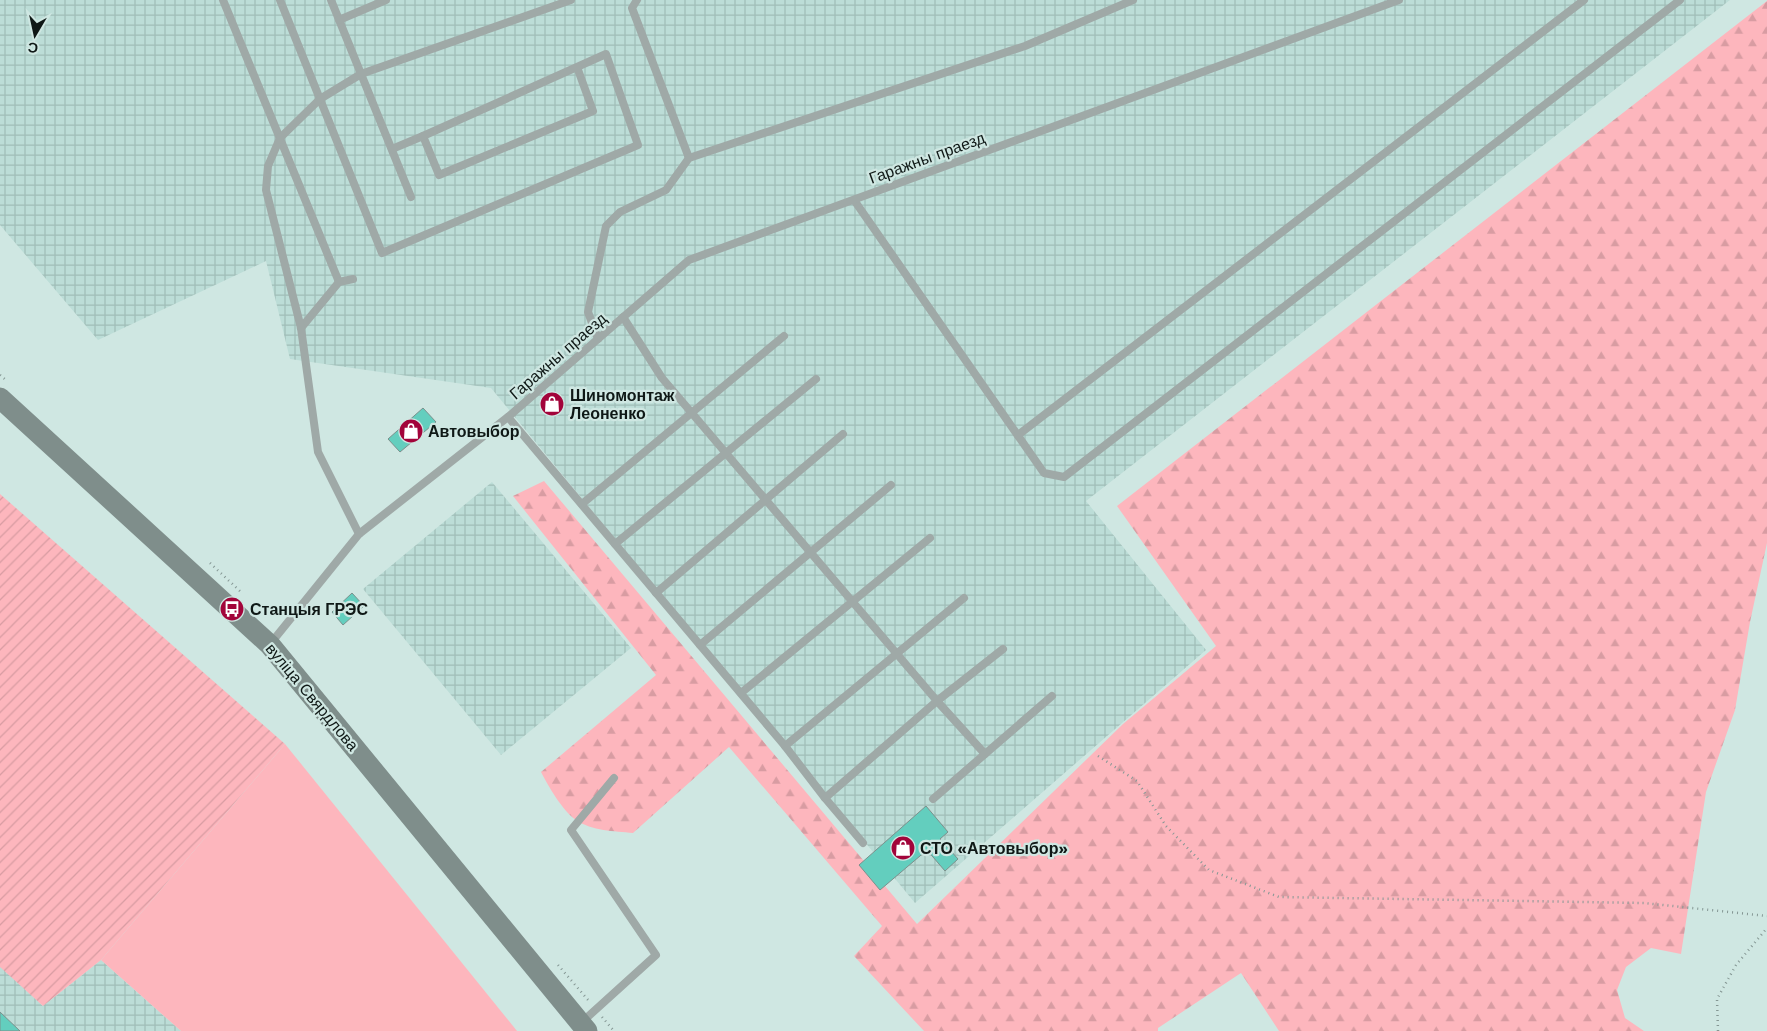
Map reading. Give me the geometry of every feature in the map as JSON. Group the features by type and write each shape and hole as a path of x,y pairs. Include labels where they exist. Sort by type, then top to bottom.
{"main road":[{"name":"вуліца Свярдлова","path":"0,398 270,644 584,1027"}],"lane":[{"path":"223,0 339,282"},
{"path":"280,0 382,254 638,145 606,54 392,149"},
{"path":"332,0 411,197"},
{"path":"340,20 367,4 386,0"},
{"path":"359,534 318,452 301,328 266,190 268,166 280,138 320,99 361,74 571,0"},
{"path":"636,0 632,8 689,158"},
{"path":"598,340 588,312 606,226 620,212 666,190 689,158 1025,46 1133,0"},
{"name":"Гаражны праезд","path":"270,644 359,534 508,417 688,260 1399,0"},
{"path":"1018,435 1584,0"},
{"path":"854,200 1044,473 1064,477 1680,0"},
{"path":"423,136 439,175 593,111 577,68"},
{"path":"301,328 339,282 352,279"},
{"path":"623,317 662,378 984,754"},
{"path":"582,504 784,336"},
{"path":"615,544 816,379"},
{"path":"508,417 786,746 825,798 863,843"},
{"path":"656,593 843,434"},
{"path":"700,644 891,485"},
{"path":"741,693 930,538"},
{"path":"786,746 964,598"},
{"path":"825,798 937,701 1003,649"},
{"path":"933,798 1052,696"},
{"path":"584,1027 656,955 571,830 614,778"}],"path":[{"path":"1098,756 1137,781 1166,826 1210,870 1279,897 1644,904 1767,916"},
{"path":"1718,1031 1717,999 1736,965 1767,928"}],"shaded area":[{"path":"0,0 1730,0 1086,501 1206,650 915,903 491,388 290,359 266,261 98,340 0,225"},
{"path":"492,482 631,648 501,755 363,589"},
{"path":"101,960 181,1031 0,1031 0,966 43,1006"}],"green space":[{"path":"1767,1 1767,543 1750,622 1735,710 1706,792 1681,954 1651,948 1626,967 1617,990 1625,1018 1644,1031 1279,1031 1241,973 1158,1028 1158,1031 924,1031 854,956 882,926 729,747 633,833 603,830 582,824 571,816 556,798 541,772 656,675 513,496 544,481 917,924 1123,724 1216,646 1117,506"},
{"path":"0,494 285,744 101,960 43,1006 0,967"},
{"path":"285,744 517,1031 181,1031 101,960"}],"building":[{"name":"Автовыбор","path":"423,408 436,422 400,452 388,439"},
{"path":"352,593 364,606 343,625 332,612"},
{"name":"СТО «Автовыбор»","path":"926,806 948,832 940,839 958,859 945,871 927,850 880,890 859,865"},
{"path":"0,1012 20,1031 0,1031"}],"place":[{"name":"Шиномонтаж Леоненко","path":"552,404"},
{"name":"Автовыбор","path":"411,431"},
{"name":"Станцыя ГРЭС","path":"232,609"},
{"name":"СТО «Автовыбор»","path":"903,848"}]}
